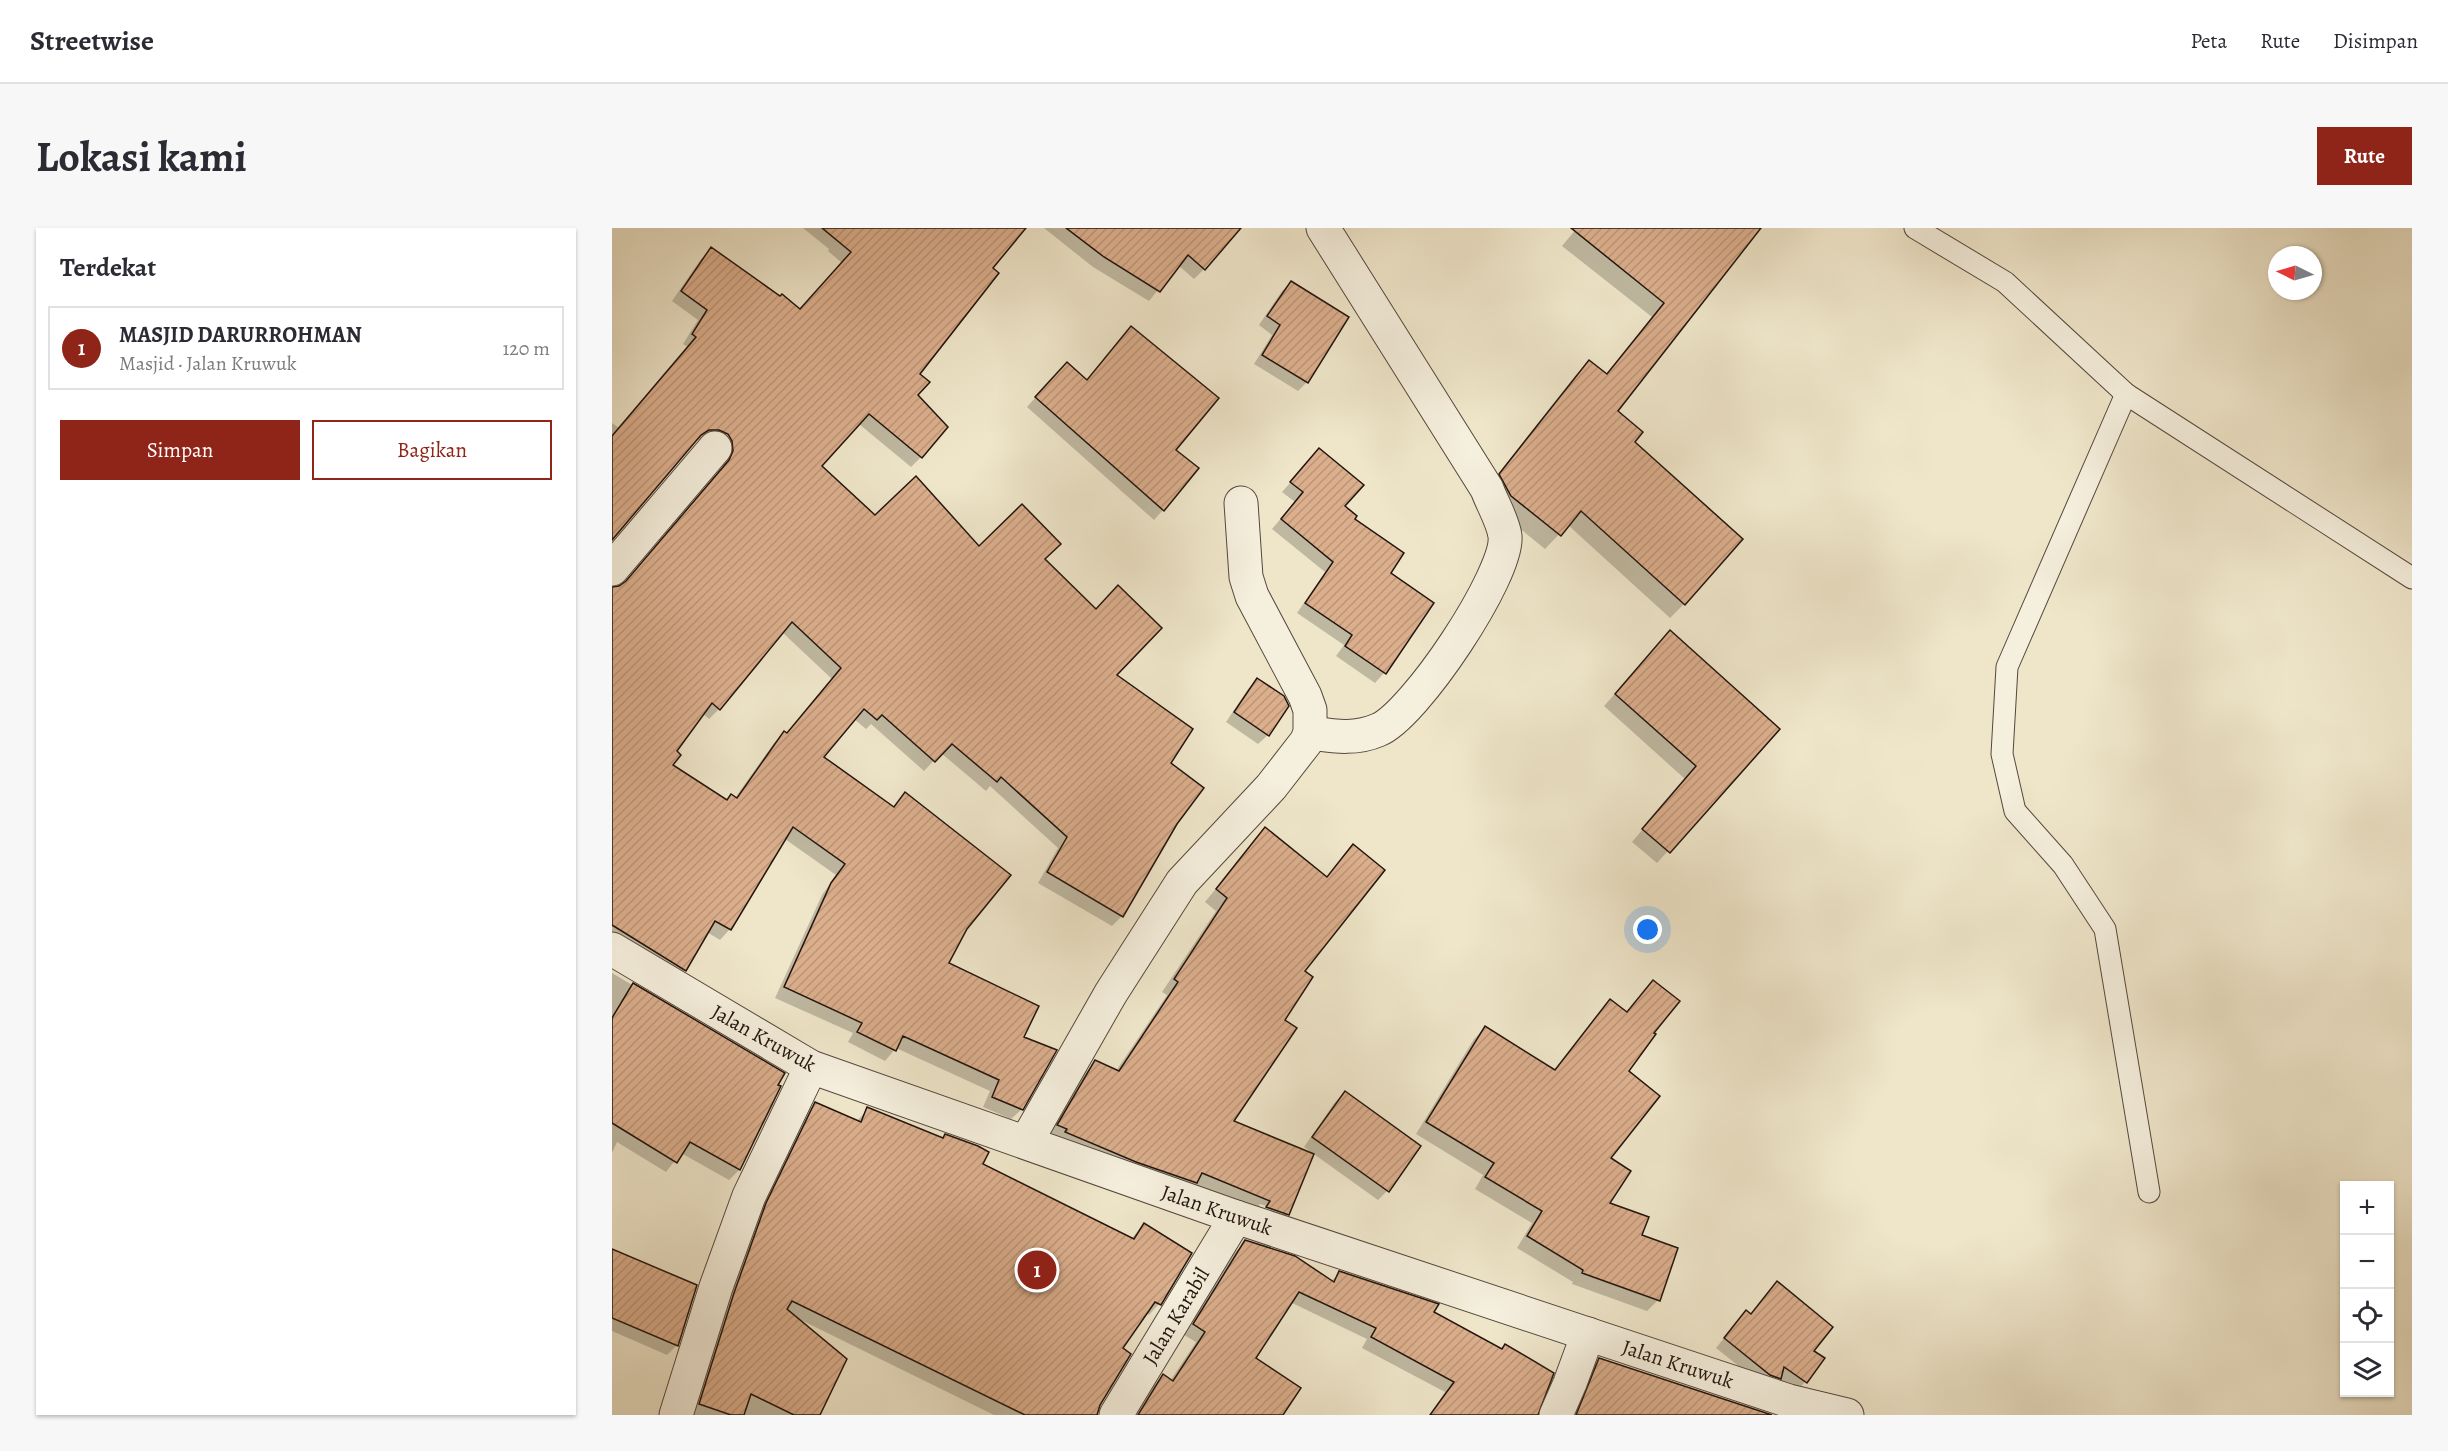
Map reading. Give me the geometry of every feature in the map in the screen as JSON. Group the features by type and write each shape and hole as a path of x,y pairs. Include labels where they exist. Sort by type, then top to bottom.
{"street":[{"path":"1310,733 1344,738 1367,733 1379,730 1402,712 1446,659 1486,591 1503,552 1505,535 1487,489 1323,228"},
{"path":"612,569 715,448"},
{"path":"1026,1142 1111,993 1182,882 1271,787 1310,733 1310,710 1305,696 1252,596 1246,577 1241,503"},
{"name":"Jalan Kruwuk","path":"612,949 811,1067 1236,1217 1588,1334 1787,1408 1847,1415"},
{"path":"676,1415 716,1287 749,1197 811,1067"},
{"name":"Jalan Karabil","path":"1116,1415 1236,1217"},
{"path":"1556,1415 1588,1334"}],"lane":[{"path":"1915,228 2005,282 2126,394 2412,578"},
{"path":"2126,394 2007,667 2002,754 2015,811 2063,865 2105,929 2149,1192"}],"building":[{"path":"822,228 1026,228 993,268 999,273 920,374 930,382 918,395 948,427 922,458 869,414 822,466 875,515 916,476 979,546 1022,504 1061,544 1045,559 1096,609 1118,585 1162,628 1117,675 1193,729 1171,763 1204,788 1177,824 1123,917 1047,872 1067,837 1001,777 997,782 952,744 935,762 882,715 877,720 864,709 824,757 894,807 905,792 1011,875 967,929 949,963 1039,1006 1024,1037 1057,1050 1023,1110 992,1097 999,1080 903,1036 896,1051 857,1032 862,1023 784,987 831,883 845,864 793,827 731,930 715,921 686,971 612,925 612,587 619,586 626,581 729,460 733,451 732,441 728,434 719,430 709,430 701,435 612,540 612,436 696,337 692,334 707,310 681,291 711,247 780,296 782,294 800,309 851,252","holes":["792,622 841,668 787,733 784,731 737,798 731,794 727,800 673,765 681,755 677,751 712,703 720,710"]},
{"path":"1066,228 1241,228 1205,270 1188,255 1160,292 1104,257"},
{"path":"1571,228 1761,228 1618,411 1643,432 1635,442 1743,539 1685,605 1581,511 1561,536 1511,496 1499,474 1589,360 1607,374 1664,303"},
{"path":"1291,281 1349,317 1308,383 1262,355 1280,325 1267,316"},
{"path":"1131,326 1219,398 1176,450 1199,468 1164,511 1035,397 1067,362 1087,380"},
{"path":"1319,448 1364,485 1345,506 1357,516 1355,519 1404,553 1391,573 1434,603 1386,674 1345,646 1352,635 1305,603 1333,562 1281,519 1303,492 1290,482"},
{"path":"1670,630 1780,729 1670,853 1642,829 1696,766 1615,694"},
{"path":"1257,678 1284,696 1289,706 1269,736 1234,712"},
{"path":"1265,827 1327,877 1353,844 1385,870 1305,971 1313,977 1285,1020 1297,1028 1234,1121 1314,1154 1289,1215 1266,1207 1270,1201 1202,1173 1197,1183 1136,1162 1065,1132 1067,1129 1057,1125 1095,1060 1119,1071 1178,982 1174,979 1227,898 1216,889"},
{"path":"1653,980 1680,1001 1654,1033 1656,1034 1629,1071 1660,1096 1611,1158 1631,1171 1610,1203 1649,1217 1642,1235 1678,1248 1660,1301 1582,1273 1583,1270 1527,1236 1542,1211 1485,1177 1494,1163 1426,1122 1485,1026 1555,1070 1610,999 1627,1012"},
{"path":"633,983 785,1073 778,1085 781,1086 740,1170 690,1142 677,1163 612,1123 612,1018"},
{"path":"1345,1091 1421,1146 1389,1192 1312,1137"},
{"path":"815,1102 861,1122 867,1107 943,1138 945,1134 978,1146 989,1152 983,1164 1134,1239 1144,1223 1192,1253 1161,1305 1155,1302 1123,1348 1131,1354 1100,1405 1097,1415 1025,1415 792,1301 787,1309 847,1359 820,1415 794,1415 751,1394 744,1415 731,1415 699,1404 734,1293 766,1203"},
{"path":"1245,1240 1295,1256 1334,1282 1339,1271 1439,1304 1434,1312 1502,1349 1505,1344 1554,1373 1538,1415 1430,1415 1454,1382 1371,1337 1376,1328 1299,1292 1256,1358 1301,1388 1283,1415 1138,1415 1163,1374 1173,1381 1205,1332 1193,1324"},
{"path":"612,1249 697,1285 678,1346 612,1318"},
{"path":"1777,1281 1833,1327 1814,1351 1825,1358 1807,1383 1784,1367 1781,1379 1770,1375 1724,1338 1746,1310 1751,1314"},
{"path":"1599,1358 1772,1415 1576,1415"}],"place":[{"name":"MASJID DARURROHMAN","path":"1037,1270"}]}
